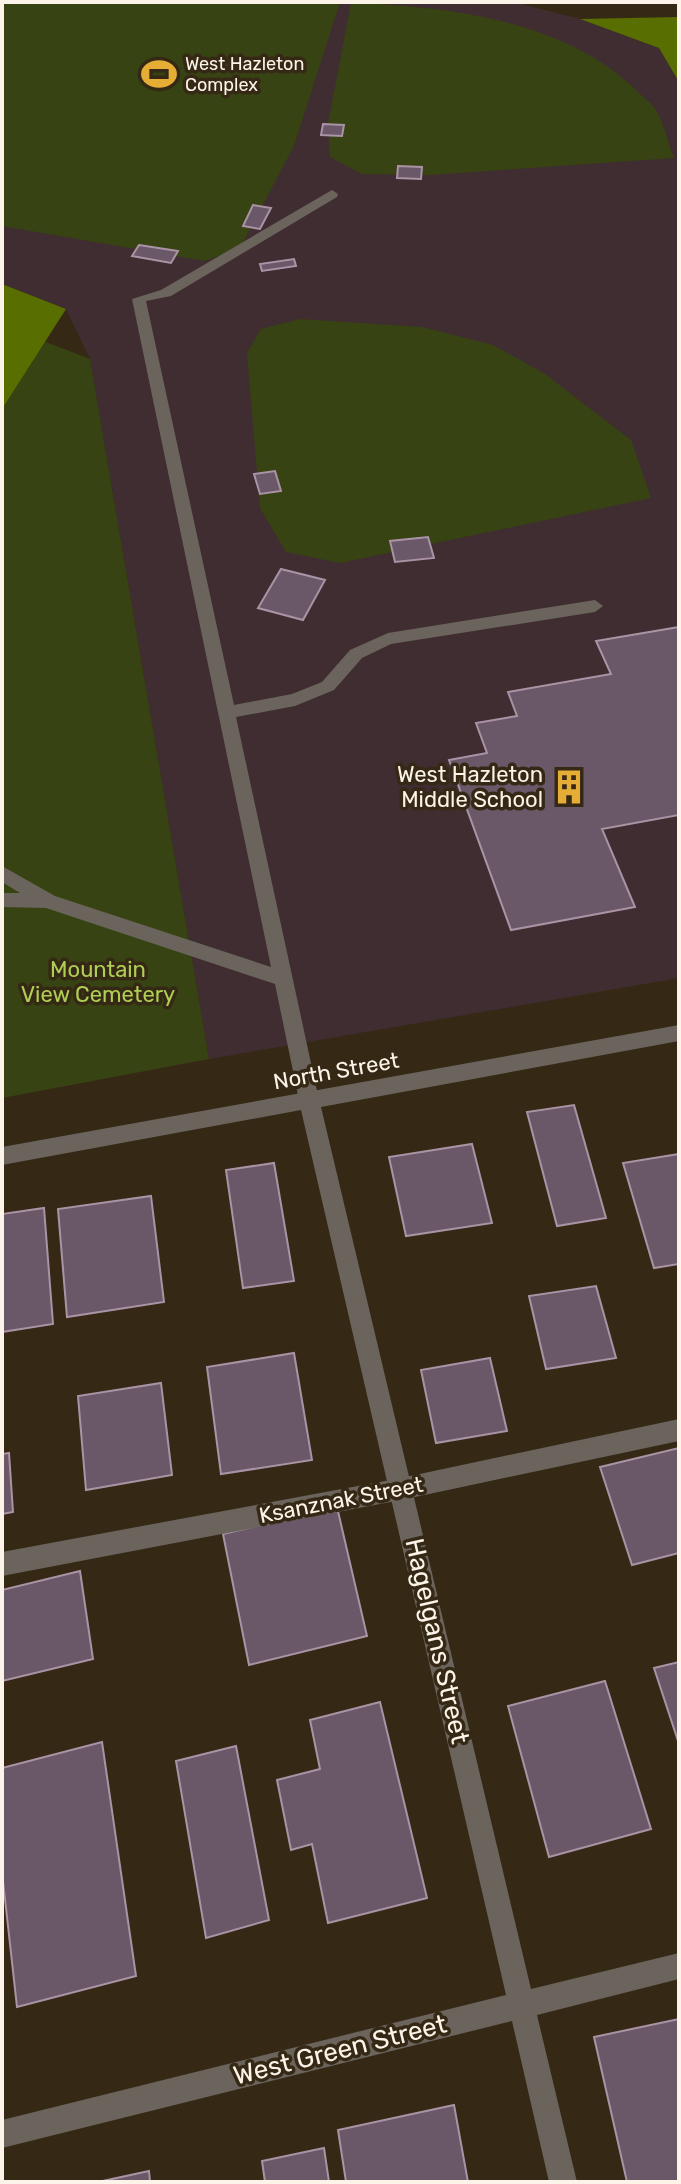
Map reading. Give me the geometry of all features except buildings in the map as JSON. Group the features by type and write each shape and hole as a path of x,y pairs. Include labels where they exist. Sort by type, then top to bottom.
{"street":[{"name":"Hagelgans Street","path":"332,194 166,293 139,299 309,1100 563,2182"},
{"path":"229,712 295,700 328,686 356,654 388,639 595,606"},
{"path":"2,873 48,901 283,979"},
{"path":"2,900 48,901"},
{"name":"North Street","path":"2,1156 679,1033"},
{"name":"Ksanznak Street","path":"2,1564 401,1489 679,1430"},
{"name":"West Green Street","path":"2,2134 679,1966"}],"shaded area":[{"path":"2,2 513,2 580,19 659,48 679,82 679,978 209,1059 90,359 66,309 2,284"}],"green space":[{"name":"West Hazleton Complex","path":"2,2 340,2 294,146 240,248 205,261 2,226"},
{"path":"351,3 464,13 502,21 575,47 607,66 653,106 674,158 430,175 362,174 330,157 328,124"},
{"path":"679,17 679,82 659,48 580,19"},
{"path":"2,284 66,309 2,409"},
{"path":"300,319 422,327 493,345 545,374 631,440 651,498 340,563 286,552 260,508 247,353 261,329"},
{"name":"Mountain View Cemetery","path":"2,325 90,359 209,1059 2,1098"}],"place":[{"name":"West Hazleton Complex","path":"159,74"},
{"name":"West Hazleton Middle School","path":"569,787"}]}
